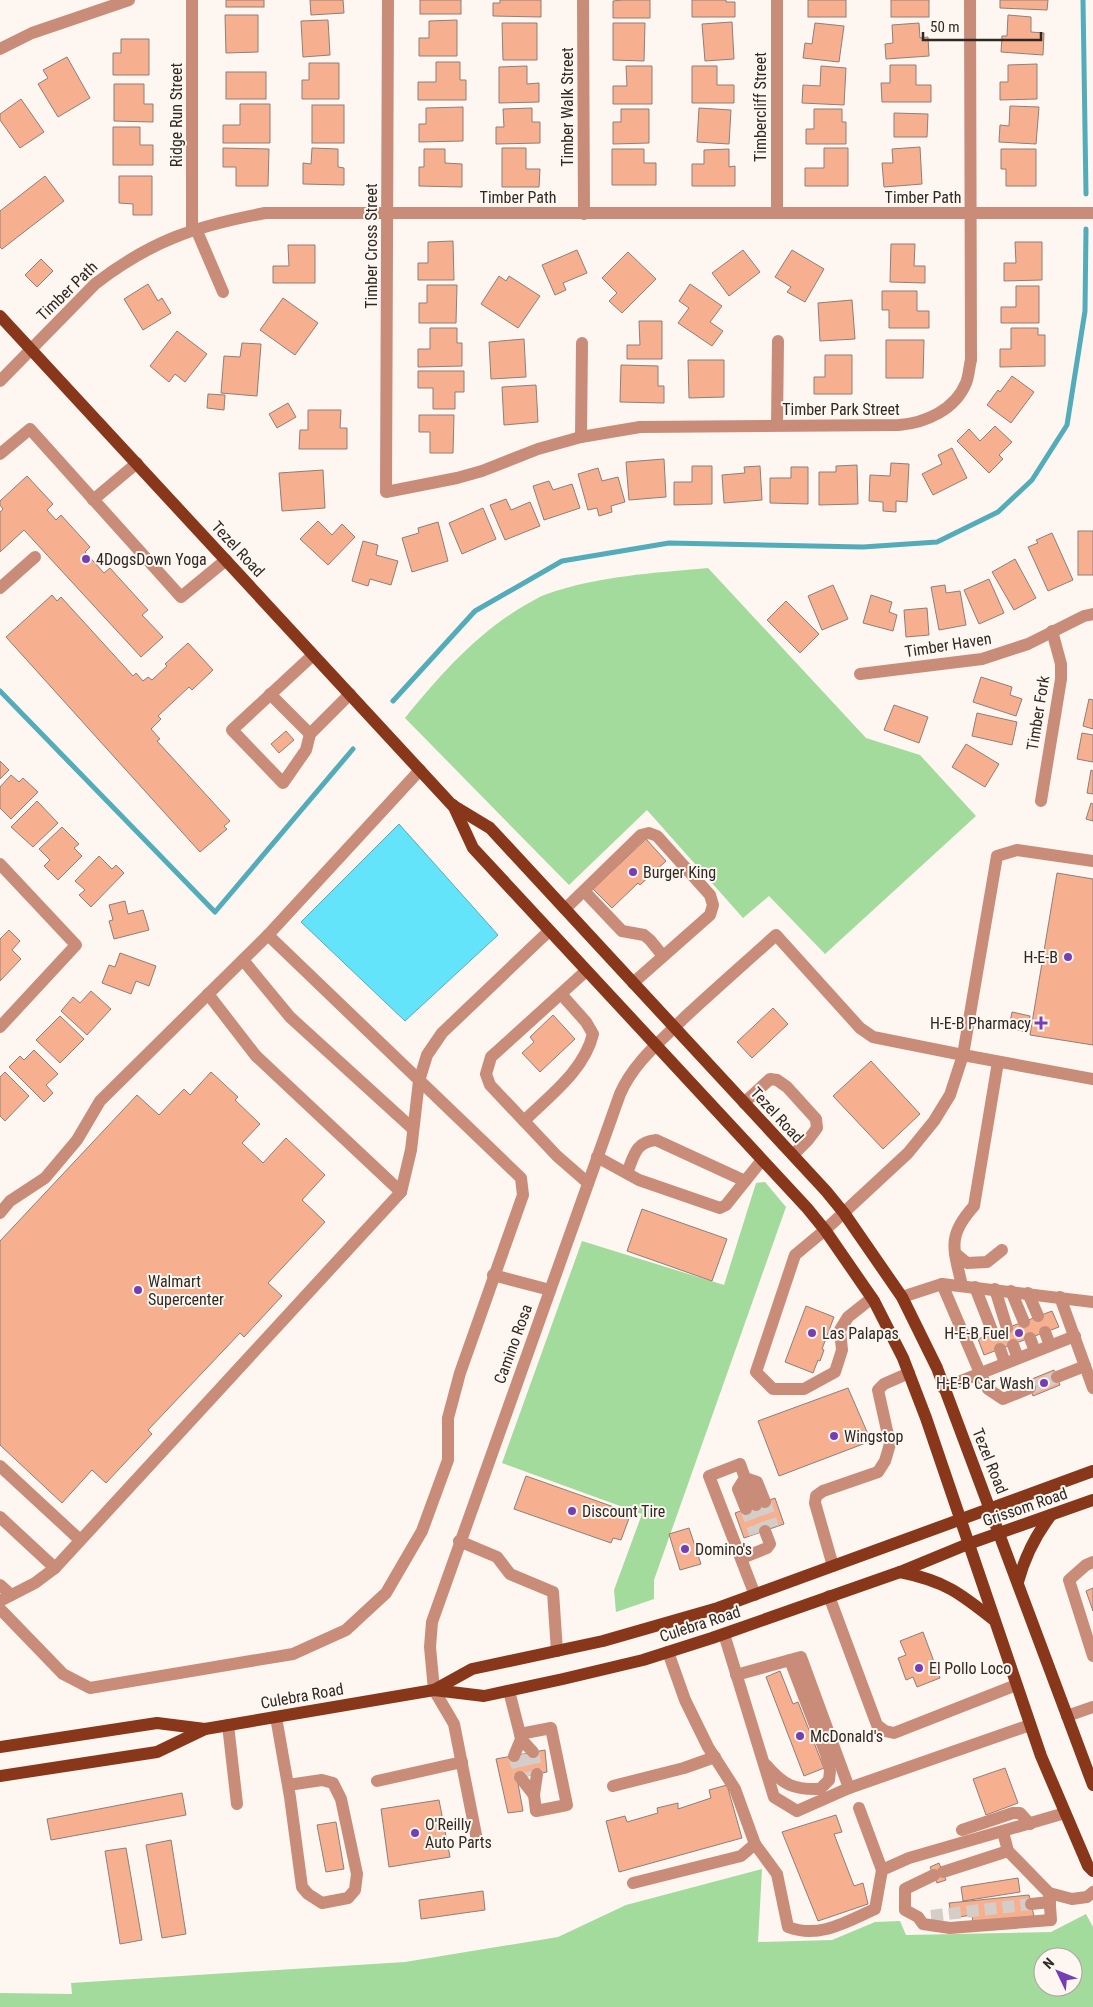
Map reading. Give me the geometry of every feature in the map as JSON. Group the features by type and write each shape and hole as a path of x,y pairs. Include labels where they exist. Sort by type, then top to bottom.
{"main road":[{"name":"Tezel Road","path":"0,316 452,805 490,828 793,1155 844,1213 902,1297 937,1368 943,1388 991,1509"},
{"name":"Tezel Road","path":"452,805 473,848 825,1230 872,1298 909,1372 960,1520"},
{"name":"Grissom Road","path":"991,1509 1093,1471"},
{"name":"Grissom Road","path":"968,1544 1093,1500"},
{"name":"Culebra Road","path":"434,1690 472,1669 664,1625 755,1595 991,1509"},
{"path":"991,1509 1093,1784"},
{"path":"1018,1582 1035,1536 1051,1515"},
{"path":"960,1520 1041,1756 1088,1866 1093,1871"},
{"name":"Culebra Road","path":"0,1776 157,1752 205,1729 228,1725 434,1690 484,1696 572,1677 668,1652 724,1634 900,1572 968,1544"},
{"path":"900,1572 925,1577 952,1588 994,1620"},
{"name":"Culebra Road","path":"0,1748 158,1723 205,1729"}],"street":[{"path":"0,49 32,33 129,0"},
{"name":"Ridge Run Street","path":"192,0 194,230"},
{"name":"Timber Cross Street","path":"386,492 388,0"},
{"name":"Timber Walk Street","path":"583,0 584,214"},
{"name":"Timbercliff Street","path":"776,0 777,213"},
{"name":"Timber Park Street","path":"386,492 482,471 538,449 581,436 640,427 914,424 932,418 955,400 966,384 971,360 970,0"},
{"name":"Timber Path","path":"0,381 95,284 150,247 220,222 266,213 1093,213"},
{"path":"194,230 223,292"},
{"path":"777,425 778,341"},
{"path":"581,436 582,343"},
{"path":"0,454 30,429 180,597 226,560"},
{"path":"93,500 136,463"},
{"path":"0,588 35,557"},
{"name":"Timber Haven","path":"860,674 982,659 1028,644 1084,616 1093,614"},
{"name":"Timber Fork","path":"1041,801 1061,679 1061,664 1052,631"},
{"path":"313,655 232,730 283,783 306,750 310,734 350,694"},
{"path":"270,694 310,734"},
{"path":"0,1213 10,1201 45,1178 77,1140 100,1101 243,960 420,770"},
{"path":"565,909 641,835 649,833 657,836 710,895 714,904 710,916 633,983"},
{"path":"872,1298 848,1317 840,1330 842,1350 836,1372 804,1389 773,1389 756,1372 795,1255 844,1213 908,1153 934,1121 950,1095 963,1055 997,856 1017,850 1093,861"},
{"path":"0,864 76,946 0,1027"},
{"path":"584,891 622,931 644,935 663,956"},
{"path":"0,1585 6,1598 35,1583 55,1568 401,1192 411,1150 419,1081 427,1055 442,1033 549,931"},
{"path":"0,1609 63,1674 90,1688 293,1654 346,1630 386,1593 422,1530 448,1460 448,1418 465,1357 523,1195 521,1178 268,934"},
{"name":"Camino Rosa","path":"434,1690 430,1647 432,1622 459,1541 588,1183 626,1080 638,1063 674,1027 776,935 860,1028 873,1036 963,1055"},
{"path":"243,960 290,1017 413,1129"},
{"path":"586,971 491,1058 486,1074 490,1085 557,1156 588,1183"},
{"path":"208,994 256,1056 401,1192"},
{"path":"524,1121 578,1067 590,1048 593,1034 586,1022 561,994"},
{"path":"963,1055 1093,1079"},
{"path":"993,1333 969,1287 953,1246 955,1232 974,1206 998,1062"},
{"path":"744,1103 770,1079 777,1080 787,1087 816,1119 817,1128 793,1155"},
{"path":"627,1173 640,1144 656,1140 745,1182"},
{"path":"598,1157 639,1180 720,1208 726,1205 762,1160"},
{"path":"955,1253 967,1263 987,1262 1002,1250"},
{"path":"493,1275 550,1290"},
{"path":"902,1297 942,1284 1093,1302"},
{"path":"942,1284 988,1389 1003,1399 1030,1388"},
{"path":"995,1290 1007,1328"},
{"path":"1010,1291 1024,1322"},
{"path":"1028,1293 1038,1316"},
{"path":"1060,1297 1093,1388"},
{"path":"1045,1332 1050,1345"},
{"path":"943,1388 1075,1336"},
{"path":"1030,1338 1036,1351"},
{"path":"1013,1345 1018,1358"},
{"path":"1000,1349 1006,1363"},
{"path":"1057,1376 1085,1366"},
{"path":"833,1566 815,1503 816,1496 823,1491 878,1472 882,1468 890,1444 878,1390 884,1384 909,1372"},
{"path":"745,1478 740,1464 709,1476 755,1595"},
{"path":"0,1466 80,1540"},
{"path":"745,1478 757,1482 755,1505 738,1488 745,1478"},
{"path":"0,1517 55,1568"},
{"path":"742,1558 767,1548 770,1544 765,1533"},
{"path":"459,1541 497,1557 510,1574 553,1592 557,1651"},
{"path":"1093,1562 1086,1565 1069,1580 1093,1656"},
{"path":"829,1596 878,1725 885,1731 894,1733 1016,1685"},
{"path":"724,1634 774,1797 797,1811 849,1788 1030,1725"},
{"path":"668,1652 685,1700 715,1757 735,1789 755,1844 777,1874 788,1927 801,1932 830,1929 875,1909 882,1870 859,1808"},
{"path":"736,1675 801,1657 849,1788"},
{"path":"762,1761 779,1780 791,1785 807,1789 820,1789 829,1780 830,1772 826,1754 790,1660"},
{"path":"434,1690 454,1724 476,1840"},
{"path":"509,1690 524,1754"},
{"path":"1068,1716 1093,1707"},
{"path":"276,1717 288,1785 302,1887 308,1894 322,1903 348,1898 355,1890 357,1874 341,1799 333,1783 322,1780 288,1785"},
{"path":"228,1725 237,1804"},
{"path":"520,1736 551,1728 567,1805 536,1811 529,1776"},
{"path":"613,1786 684,1768 715,1757"},
{"path":"377,1781 462,1762"},
{"path":"962,1830 1013,1813 1020,1813 1030,1824"},
{"path":"882,1870 909,1858 1065,1813"},
{"path":"1003,1832 1008,1850 1049,1898 1051,1920 950,1928 923,1924 924,1916 905,1910 905,1889 938,1874 1008,1850"},
{"path":"633,1883 741,1856 755,1844"},
{"path":"1031,1904 1049,1898 1072,1899 1087,1897 1093,1892"}],"green space":[{"path":"708,568 866,738 920,755 976,816 825,954 769,896 743,918 647,810 569,885 405,718 446,670 476,641 509,615 539,597 566,588 606,579"},
{"path":"765,1182 786,1207 654,1580 654,1599 616,1612 614,1590 642,1514 502,1463 582,1241 724,1285 756,1183"},
{"path":"762,1869 758,1942 832,1940 875,1922 900,1921 906,1935 1051,1932 1086,1914 1093,1927 1093,2007 0,2007 0,1993 72,1994 71,1983 405,1962 558,1937 626,1905"}],"water":[{"path":"399,824 498,935 405,1021 301,922"}],"building":[{"path":"226,0 264,0 264,7 226,7"},
{"path":"310,0 343,0 344,13 311,15"},
{"path":"420,0 461,0 461,14 420,14"},
{"path":"500,0 541,0 541,17 493,16 493,3 500,3"},
{"path":"650,0 650,18 613,18 613,1"},
{"path":"692,0 726,0 726,2 735,2 735,17 692,17"},
{"path":"808,0 846,0 846,17 808,17"},
{"path":"891,0 929,0 929,17 891,17"},
{"path":"1000,0 1048,0 1047,10 1000,8"},
{"path":"225,15 258,15 258,52 226,53"},
{"path":"1008,15 1031,17 1031,32 1044,33 1043,55 1001,52 1002,36 1007,36"},
{"path":"328,20 330,55 303,57 301,21"},
{"path":"457,20 457,56 419,56 419,38 429,38 429,21"},
{"path":"732,22 734,59 705,61 702,24"},
{"path":"502,23 537,23 537,60 503,60"},
{"path":"613,23 645,23 644,61 613,60"},
{"path":"815,23 844,26 839,62 803,58 805,43 812,44"},
{"path":"919,23 920,38 928,37 929,56 886,59 885,44 893,43 892,25"},
{"path":"121,39 149,39 149,75 113,75 113,53 121,53"},
{"path":"67,57 90,98 58,117 38,84 48,78 43,70"},
{"path":"436,62 460,62 460,80 466,80 466,100 418,100 418,82 436,82"},
{"path":"309,63 339,63 339,99 302,99 302,80 309,80"},
{"path":"1037,64 1037,99 1000,100 1000,82 1008,82 1008,65"},
{"path":"890,65 916,65 916,85 931,85 931,102 882,102 881,83 890,83"},
{"path":"527,66 527,84 539,83 539,102 499,103 499,67"},
{"path":"626,66 652,66 652,104 613,104 613,86 627,86"},
{"path":"692,66 717,66 717,85 734,85 734,103 692,103"},
{"path":"821,66 846,68 844,105 802,103 803,85 820,86"},
{"path":"226,72 266,72 266,99 226,99"},
{"path":"114,84 144,84 144,104 153,104 153,122 114,121"},
{"path":"21,99 44,132 20,148 0,120 0,114"},
{"path":"240,104 270,104 270,143 223,143 223,125 240,125"},
{"path":"312,105 344,105 344,143 312,143"},
{"path":"1010,106 1039,107 1036,144 999,142 1000,125 1009,126"},
{"path":"463,107 463,141 419,142 419,124 426,124 426,108"},
{"path":"532,108 532,122 540,122 540,143 496,144 496,127 504,127 503,109"},
{"path":"699,108 731,110 729,144 697,142"},
{"path":"621,109 649,109 649,143 613,144 613,122 621,122"},
{"path":"814,109 842,109 842,122 846,122 846,144 806,144 806,129 814,129"},
{"path":"894,113 928,114 927,137 894,137"},
{"path":"113,127 140,127 140,145 153,145 153,165 113,165"},
{"path":"920,147 922,184 884,187 882,163 893,163 892,149"},
{"path":"223,148 269,149 268,186 236,186 236,167 223,167"},
{"path":"312,148 338,149 338,167 344,168 344,185 303,184 303,163 311,164"},
{"path":"502,148 526,148 526,169 540,169 539,187 502,187"},
{"path":"824,148 848,148 848,186 805,186 805,168 824,168"},
{"path":"424,149 445,149 445,163 462,164 462,187 419,186 419,167 424,167"},
{"path":"612,149 644,149 644,163 656,163 656,185 612,185"},
{"path":"729,149 729,167 735,166 735,186 692,186 692,164 704,164 704,150"},
{"path":"1001,149 1036,149 1036,186 1006,186 1006,169 1001,169"},
{"path":"45,176 64,201 2,249 0,247 0,211"},
{"path":"119,176 152,176 152,215 133,215 133,204 119,203"},
{"path":"453,241 454,280 418,280 418,263 428,263 428,242"},
{"path":"1015,242 1042,242 1042,280 1004,281 1004,263 1016,263"},
{"path":"891,244 915,244 914,266 925,266 925,283 890,282"},
{"path":"288,245 315,245 315,283 273,283 273,266 289,266"},
{"path":"577,250 587,273 563,283 566,290 555,295 542,265"},
{"path":"743,250 760,272 729,296 712,273"},
{"path":"792,250 824,269 805,302 787,292 791,287 775,277"},
{"path":"628,252 656,279 622,313 609,301 617,293 602,278"},
{"path":"41,259 53,271 37,287 25,275"},
{"path":"499,276 506,281 509,276 540,296 518,328 481,304"},
{"path":"148,284 158,301 162,298 171,313 143,330 124,299"},
{"path":"690,284 722,306 710,322 723,331 712,346 678,323 689,308 679,301"},
{"path":"427,285 457,285 456,323 419,323 419,303 427,303"},
{"path":"1016,286 1039,286 1039,323 1001,323 1001,307 1016,307"},
{"path":"882,291 917,291 917,311 929,311 929,328 889,328 889,310 882,310"},
{"path":"283,298 318,323 295,355 260,330"},
{"path":"852,300 855,339 820,341 818,303"},
{"path":"639,321 662,321 662,359 627,359 627,345 640,345"},
{"path":"430,328 457,328 457,343 462,343 462,366 418,367 418,349 430,349"},
{"path":"1011,328 1038,328 1038,335 1045,335 1045,366 1000,367 1000,349 1011,349"},
{"path":"177,331 207,354 185,382 175,374 169,382 150,366"},
{"path":"524,339 526,377 491,379 489,342"},
{"path":"886,340 924,340 923,378 886,378"},
{"path":"242,343 261,344 257,396 221,393 224,356 240,357"},
{"path":"825,355 852,355 852,394 814,394 814,377 825,377"},
{"path":"688,360 724,360 724,397 689,398"},
{"path":"621,365 658,366 658,386 664,386 664,403 620,402"},
{"path":"418,371 464,371 464,392 455,392 455,409 433,409 433,388 418,388"},
{"path":"1012,376 1034,392 1011,423 987,405"},
{"path":"536,385 538,422 504,425 502,387"},
{"path":"208,394 225,395 224,410 207,408"},
{"path":"288,403 296,417 277,428 269,414"},
{"path":"308,410 341,410 340,428 347,428 347,449 299,449 300,430 308,430"},
{"path":"419,415 454,415 453,453 430,453 430,432 419,432"},
{"path":"995,426 1012,442 999,455 1003,459 989,473 957,441 969,429 980,441"},
{"path":"952,448 967,478 933,495 922,474 942,464 938,455"},
{"path":"664,459 666,497 629,500 626,462"},
{"path":"891,463 909,464 907,502 896,501 896,512 883,511 883,502 869,501 870,475 890,476"},
{"path":"857,465 858,504 819,505 819,472 836,472 836,466"},
{"path":"692,466 712,466 712,504 674,505 674,482 692,482"},
{"path":"760,466 762,500 724,503 722,475 745,473 744,467"},
{"path":"791,467 808,467 808,504 770,503 770,478 791,478"},
{"path":"598,468 602,481 618,477 625,502 611,506 612,512 599,516 597,508 588,510 578,474"},
{"path":"323,470 325,508 282,511 279,473"},
{"path":"27,476 53,504 47,510 56,520 61,515 90,547 85,552 104,573 110,568 148,610 142,615 163,637 141,657 24,530 0,552 0,512 3,509 0,501"},
{"path":"549,481 553,490 572,484 580,508 544,520 533,486"},
{"path":"506,499 511,510 530,502 540,526 505,540 490,505"},
{"path":"483,508 496,539 462,554 449,523"},
{"path":"318,521 332,535 342,524 355,537 328,565 300,539"},
{"path":"438,522 448,561 412,572 402,538 419,533 418,528"},
{"path":"1078,531 1093,531 1093,575 1078,575"},
{"path":"1052,533 1073,580 1048,591 1028,547 1038,543 1036,540"},
{"path":"363,541 378,545 376,555 398,561 391,585 370,579 368,586 352,581"},
{"path":"1015,559 1036,598 1014,610 992,572"},
{"path":"989,579 1004,613 979,624 964,590"},
{"path":"833,585 848,619 822,630 808,596"},
{"path":"945,585 946,593 960,591 966,625 939,630 931,587"},
{"path":"52,595 57,601 61,597 133,676 136,673 143,681 148,677 152,680 167,666 165,664 188,643 213,670 192,690 189,687 158,716 161,719 151,729 160,739 157,741 230,821 224,826 227,829 200,852 6,637"},
{"path":"871,595 892,602 889,612 897,615 893,631 863,623"},
{"path":"786,601 819,634 800,653 767,620"},
{"path":"927,608 929,635 906,637 904,610"},
{"path":"981,677 1012,687 1010,695 1022,699 1016,716 973,702"},
{"path":"1089,699 1093,700 1093,729 1083,726"},
{"path":"894,705 928,717 919,743 884,730"},
{"path":"977,713 1017,722 1012,745 972,736"},
{"path":"286,731 294,740 279,753 271,744"},
{"path":"1082,733 1093,735 1093,762 1077,759"},
{"path":"966,744 999,764 985,787 952,767"},
{"path":"0,761 9,770 0,779"},
{"path":"1091,770 1093,771 1093,794 1087,793"},
{"path":"11,775 19,782 23,778 38,792 11,819 0,808 0,787"},
{"path":"37,801 58,823 33,847 11,827"},
{"path":"1091,803 1093,804 1093,821 1086,819"},
{"path":"62,827 79,844 74,848 82,856 58,880 44,866 50,860 39,849"},
{"name":"Burger King","path":"646,839 666,861 640,885 638,883 612,908 593,889"},
{"path":"99,856 112,869 116,865 124,873 91,907 79,895 85,890 75,881"},
{"name":"H-E-B","path":"1057,873 1093,879 1093,1045 1030,1035"},
{"path":"125,901 128,914 143,910 149,930 114,939 109,921 113,920 109,905"},
{"path":"9,930 20,941 12,950 21,959 0,981 0,939"},
{"path":"120,953 156,966 149,986 136,981 131,994 102,983 109,965 115,967"},
{"path":"91,991 111,1009 87,1035 61,1011 73,997 80,1003"},
{"path":"773,1008 788,1024 752,1058 737,1042"},
{"path":"1012,1012 1030,1016 1027,1032 1009,1028"},
{"path":"553,1015 575,1039 540,1072 522,1053 534,1042 530,1037"},
{"path":"60,1016 84,1039 60,1063 36,1040"},
{"path":"34,1050 58,1074 46,1085 53,1093 44,1102 9,1067 20,1056 24,1060"},
{"path":"871,1061 920,1114 883,1149 833,1096"},
{"path":"5,1072 29,1096 5,1121 0,1116 0,1077"},
{"name":"Walmart Supercenter","path":"211,1072 238,1097 235,1100 260,1124 242,1143 263,1163 286,1138 325,1175 302,1200 325,1222 268,1283 282,1296 244,1337 240,1333 148,1430 152,1434 106,1483 92,1470 62,1503 0,1445 0,1241 137,1095 159,1115 184,1089 190,1095"},
{"path":"642,1209 727,1239 712,1281 627,1251"},
{"name":"Las Palapas","path":"806,1306 834,1317 822,1349 824,1350 820,1361 818,1360 813,1373 785,1362"},
{"name":"H-E-B Fuel","path":"1052,1311 1059,1327 984,1355 978,1339"},
{"name":"H-E-B Car Wash","path":"1054,1370 1060,1385 1033,1396 1027,1381"},
{"path":"848,1388 871,1441 779,1476 758,1421"},
{"name":"Discount Tire","path":"526,1476 631,1513 621,1540 613,1538 611,1543 514,1509"},
{"path":"775,1498 784,1524 744,1538 735,1513"},
{"name":"Domino's","path":"689,1528 701,1564 680,1570 669,1534"},
{"path":"1093,1588 1093,1611 1086,1591"},
{"name":"El Pollo Loco","path":"923,1632 940,1678 917,1687 913,1677 906,1680 898,1658 906,1655 900,1641"},
{"name":"McDonald's","path":"780,1671 793,1704 798,1702 824,1768 804,1776 766,1677"},
{"path":"545,1750 547,1772 517,1778 523,1811 508,1813 496,1759"},
{"path":"1005,1768 1018,1803 986,1815 973,1779"},
{"path":"727,1785 742,1838 619,1872 606,1821 625,1816 627,1822 658,1813 657,1808 678,1803 678,1809 711,1798 709,1790"},
{"path":"182,1793 186,1815 51,1840 47,1819"},
{"name":"O'Reilly Auto Parts","path":"439,1800 450,1857 389,1867 381,1809"},
{"path":"836,1815 842,1832 834,1834 854,1886 863,1883 868,1904 818,1921 782,1832"},
{"path":"336,1822 344,1869 326,1872 317,1825"},
{"path":"171,1840 186,1934 162,1938 146,1845"},
{"path":"126,1848 142,1940 120,1944 105,1851"},
{"path":"939,1863 946,1880 937,1883 930,1867"},
{"path":"1018,1878 1020,1892 963,1901 961,1887"},
{"path":"483,1891 485,1910 421,1919 419,1900"},
{"path":"1029,1895 1034,1916 973,1923 972,1915 952,1918 949,1903"}],"waterway":[{"path":"1083,0 1086,194"},
{"path":"393,701 475,611 562,561 669,543 863,547 937,542 998,512 1032,480 1067,425 1085,311 1086,229"},
{"path":"0,691 215,912 353,749"}],"tunnel":[{"path":"1030,1388 1057,1377"},
{"path":"765,1502 773,1527"},
{"path":"756,1505 765,1531"},
{"path":"746,1509 755,1534"},
{"path":"533,1752 537,1774"},
{"path":"524,1754 529,1776"},
{"path":"514,1756 520,1777"},
{"path":"931,1916 1031,1904"}],"place":[{"name":"4DogsDown Yoga","path":"86,559"},
{"name":"Burger King","path":"633,872"},
{"name":"H-E-B","path":"1068,957"},
{"name":"H-E-B Pharmacy","path":"1041,1023"},
{"name":"Walmart Supercenter","path":"138,1290"},
{"name":"Las Palapas","path":"812,1333"},
{"name":"H-E-B Fuel","path":"1019,1333"},
{"name":"H-E-B Car Wash","path":"1044,1383"},
{"name":"Wingstop","path":"834,1436"},
{"name":"Discount Tire","path":"572,1511"},
{"name":"Domino's","path":"685,1549"},
{"name":"El Pollo Loco","path":"919,1668"},
{"name":"McDonald's","path":"800,1736"},
{"name":"O'Reilly Auto Parts","path":"415,1833"}]}
